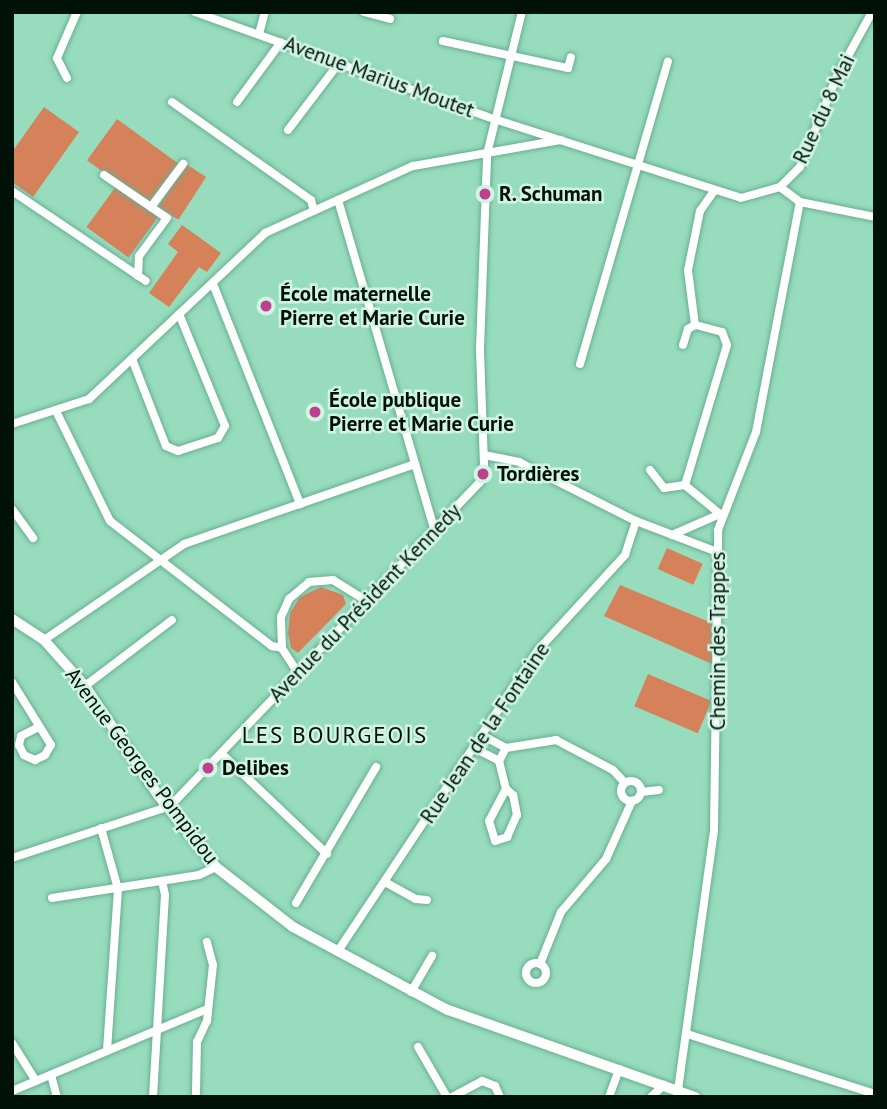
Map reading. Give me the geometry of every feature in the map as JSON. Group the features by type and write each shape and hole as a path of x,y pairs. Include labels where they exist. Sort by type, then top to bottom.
{"main road":[{"name":"Avenue Georges Pompidou","path":"12,619 44,640 85,686 167,806 216,867 293,927 411,992 490,1026 695,1097"}],"street":[{"path":"67,78 57,58 78,12"},
{"name":"Avenue Marius Moutet","path":"195,12 494,118 564,140"},
{"path":"259,34 265,12"},
{"path":"364,12 390,19"},
{"path":"522,12 487,154 480,349 484,455 519,462 636,521 717,552"},
{"name":"Rue du 8 Mai","path":"564,140 741,198 780,187 800,167 836,76 872,12"},
{"path":"443,41 510,58 568,68 571,57"},
{"path":"237,102 281,42"},
{"path":"580,364 668,62"},
{"path":"288,130 339,63"},
{"path":"172,102 311,200 314,211"},
{"path":"12,424 57,413 89,400 265,233 413,166 564,140"},
{"path":"151,207 183,164"},
{"path":"12,191 142,278 139,257 167,218 104,175"},
{"path":"780,187 800,202 875,217"},
{"path":"695,325 688,270 700,211 714,191"},
{"path":"338,201 412,465 434,528"},
{"name":"Chemin des Trappes","path":"678,1090 717,775 717,552 720,514 756,432 800,202"},
{"path":"213,284 300,504"},
{"path":"132,359 166,446 178,451 218,438 225,426 178,314"},
{"path":"683,345 688,329 695,325 722,332 727,345 685,485"},
{"path":"57,413 110,521 156,559 190,580 272,646 282,648"},
{"name":"Avenue du Président Kennedy","path":"167,806 222,754 434,528 475,488 483,474 484,455"},
{"path":"44,640 156,559 184,544 412,465"},
{"path":"650,470 664,488 685,485 720,514 671,535"},
{"path":"12,509 33,538"},
{"name":"Rue Jean de la Fontaine","path":"338,951 538,650 625,555 636,521"},
{"path":"298,673 282,648 281,617 289,599 309,583 332,580 366,601"},
{"path":"85,686 172,621"},
{"path":"12,682 37,728 47,734 51,745 45,755 34,760 24,755 15,745 21,736 37,728"},
{"path":"482,735 506,748 556,740 612,770 624,782 639,783 642,792"},
{"path":"474,748 499,761"},
{"path":"506,748 499,761 506,789 513,795 517,815 507,837 495,841 489,821 506,789"},
{"path":"222,754 327,855"},
{"path":"296,903 327,855 376,767"},
{"path":"624,782 623,798 632,802"},
{"path":"540,964 561,912 607,859 632,802 642,792 659,790"},
{"path":"12,858 167,806"},
{"path":"101,828 118,889 107,1051"},
{"path":"52,898 162,881 216,867"},
{"path":"153,1097 165,895 162,881"},
{"path":"385,882 416,899 427,900"},
{"path":"196,1093 197,1042 208,1021 213,965 207,942"},
{"path":"411,992 432,956"},
{"path":"12,1091 207,1009"},
{"path":"687,1034 875,1094"},
{"path":"12,1043 36,1081"},
{"path":"418,1047 449,1097 482,1081 495,1086 500,1097"},
{"path":"609,1097 619,1069"},
{"path":"51,1075 57,1097"},
{"path":"651,1097 664,1085"}],"shaded area":[{"path":"44,107 79,132 33,197 12,182 12,152"},
{"path":"117,119 179,164 149,206 87,160"},
{"path":"186,164 206,177 178,220 158,207"},
{"path":"117,185 159,216 129,258 86,227"},
{"path":"182,225 221,253 207,272 199,267 169,307 149,293 178,252 168,244"},
{"path":"667,548 703,564 693,585 658,569"},
{"path":"620,585 712,623 712,664 604,616"},
{"path":"321,587 343,595 346,604 298,653 291,648 288,633 290,613 300,597"},
{"path":"648,674 712,701 698,733 634,706"}],"place":[{"name":"R. Schuman","path":"485,194"},
{"name":"École maternelle Pierre et Marie Curie","path":"266,306"},
{"name":"École publique Pierre et Marie Curie","path":"315,412"},
{"name":"Tordières","path":"483,474"},
{"name":"Delibes","path":"208,768"}],"district":[{"name":"LES BOURGEOIS","path":"335,735"}]}
